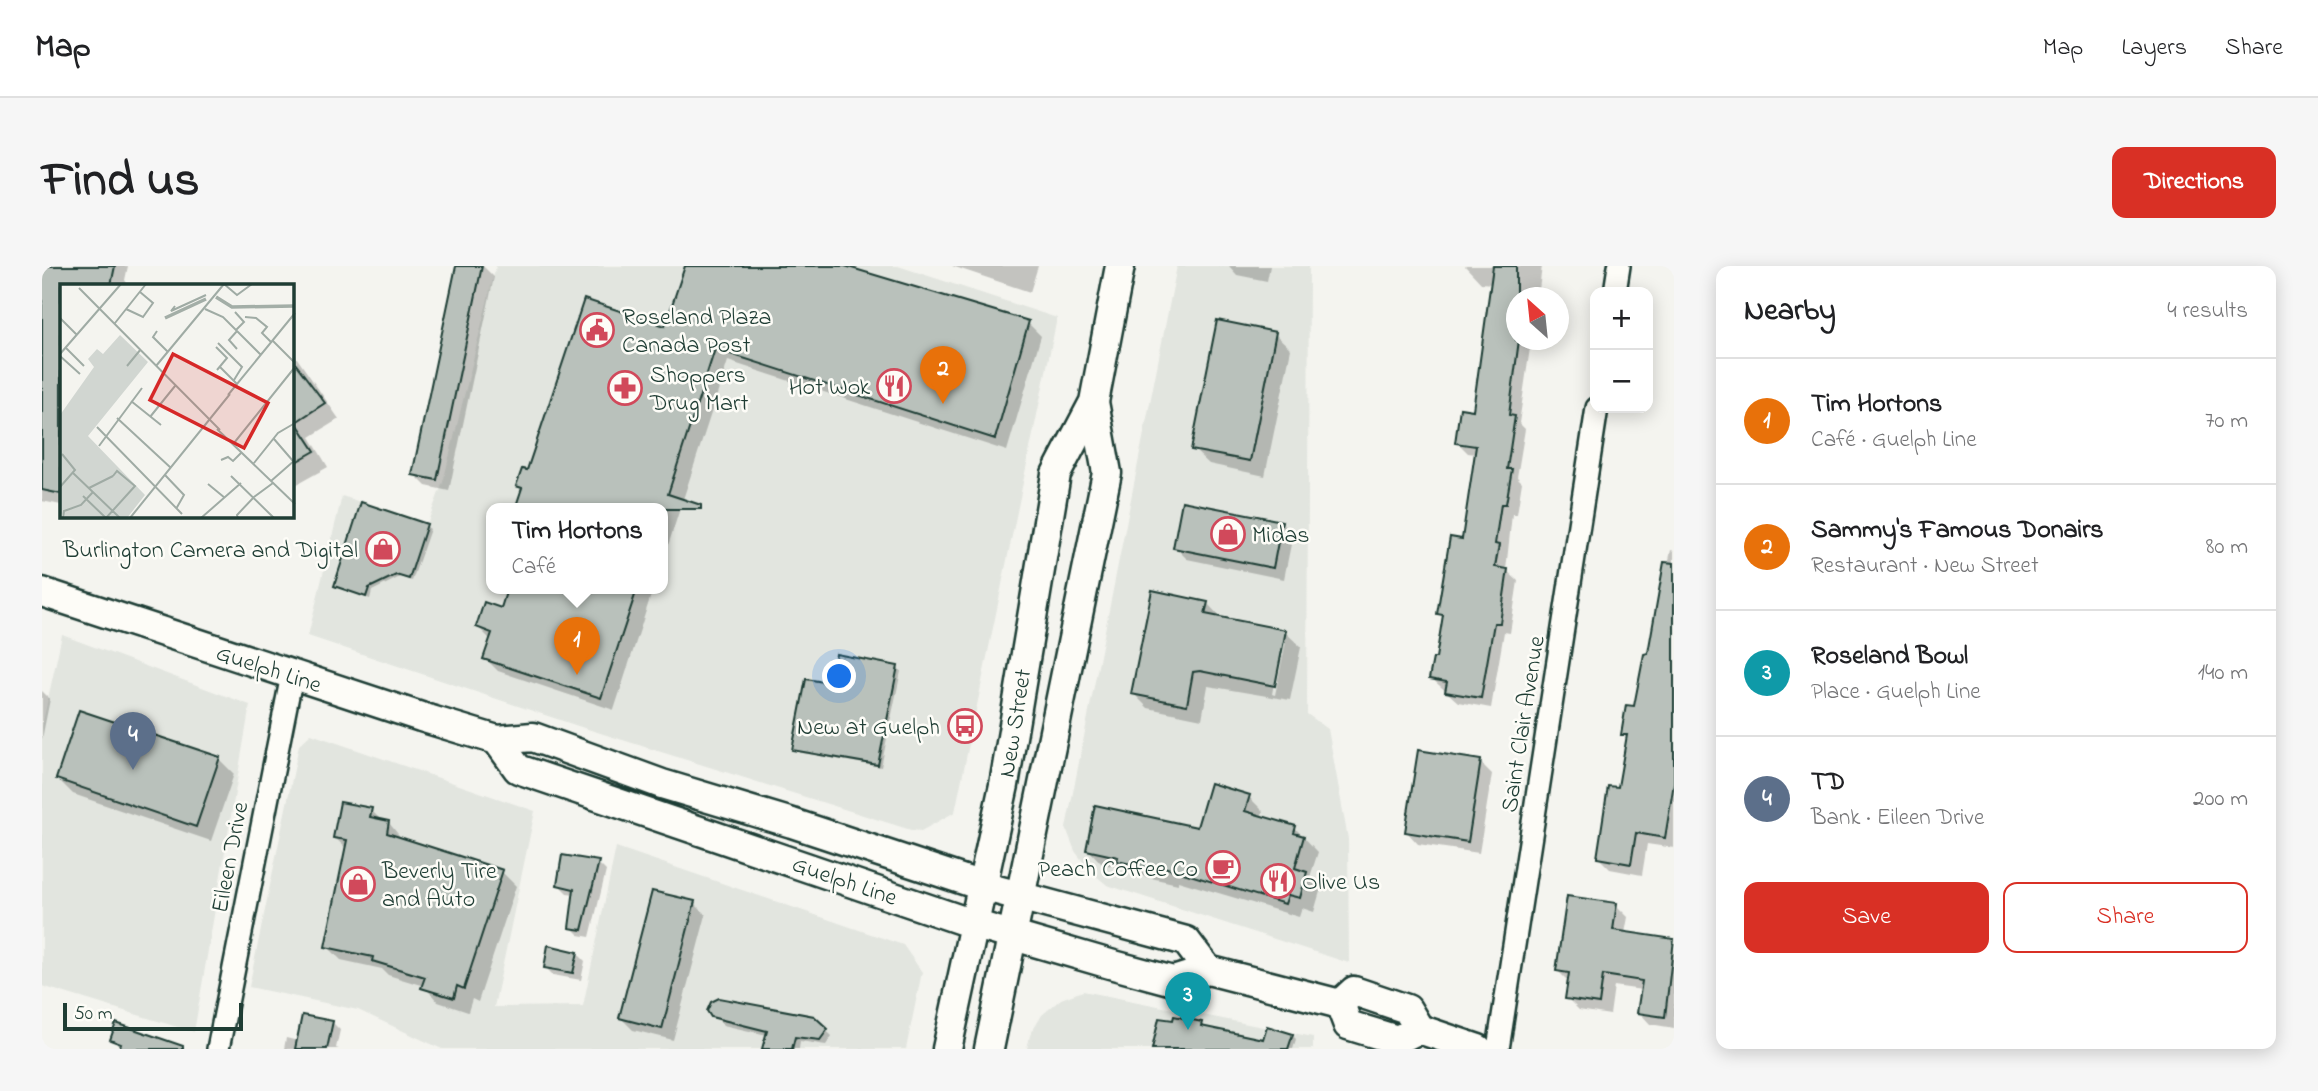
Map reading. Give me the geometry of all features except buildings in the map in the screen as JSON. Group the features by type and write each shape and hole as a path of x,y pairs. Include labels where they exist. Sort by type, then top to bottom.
{"main road":[{"name":"New Street","path":"947,1049 1004,785 1056,474 1094,402 1120,266"},
{"name":"New Street","path":"989,1049 1107,473 1094,402"},
{"name":"Guelph Line","path":"42,592 292,676 497,740 533,737 662,784 792,823 982,886 1186,941 1208,970 1172,981 973,924 518,769 497,740"},
{"path":"1208,970 1340,1004 1348,1025 1397,1040 1419,1029 1478,1049"}],"street":[{"path":"1616,287 1619,266"},
{"name":"Saint Clair Avenue","path":"1498,1049 1596,413"},
{"name":"Eileen Drive","path":"218,1049 292,676"}],"shaded area":[{"path":"496,266 898,266 1057,318 955,812 921,831 581,727 308,636 342,496 427,524 443,482"},
{"path":"1177,266 1309,266 1307,714 1328,729 1348,839 1349,963 1107,885 1089,870 1075,851 1066,828"},
{"path":"62,635 250,705 194,1032 42,986 42,726"},
{"path":"311,734 535,811 494,1007 583,1006 616,847 903,945 922,972 906,1049 442,1049 358,1010 249,987 299,745"},
{"path":"1083,991 1313,1037 1313,1049 1027,1049 1030,1035 1042,1015 1061,999"}],"place":[{"name":"Roseland Plaza Canada Post","path":"597,330"},
{"name":"Hot Wok","path":"894,386"},
{"name":"Shoppers Drug Mart","path":"625,388"},
{"name":"Sammy's Famous Donairs","path":"943,404"},
{"name":"Midas","path":"1228,534"},
{"name":"Burlington Camera and Digital","path":"383,549"},
{"name":"Tim Hortons","path":"577,675"},
{"name":"New at Guelph","path":"965,726"},
{"name":"TD","path":"133,770"},
{"name":"Peach Coffee Co","path":"1223,868"},
{"name":"Olive Us","path":"1278,881"},
{"name":"Beverly Tire and Auto","path":"358,884"},
{"name":"Roseland Bowl","path":"1188,1030"}]}
